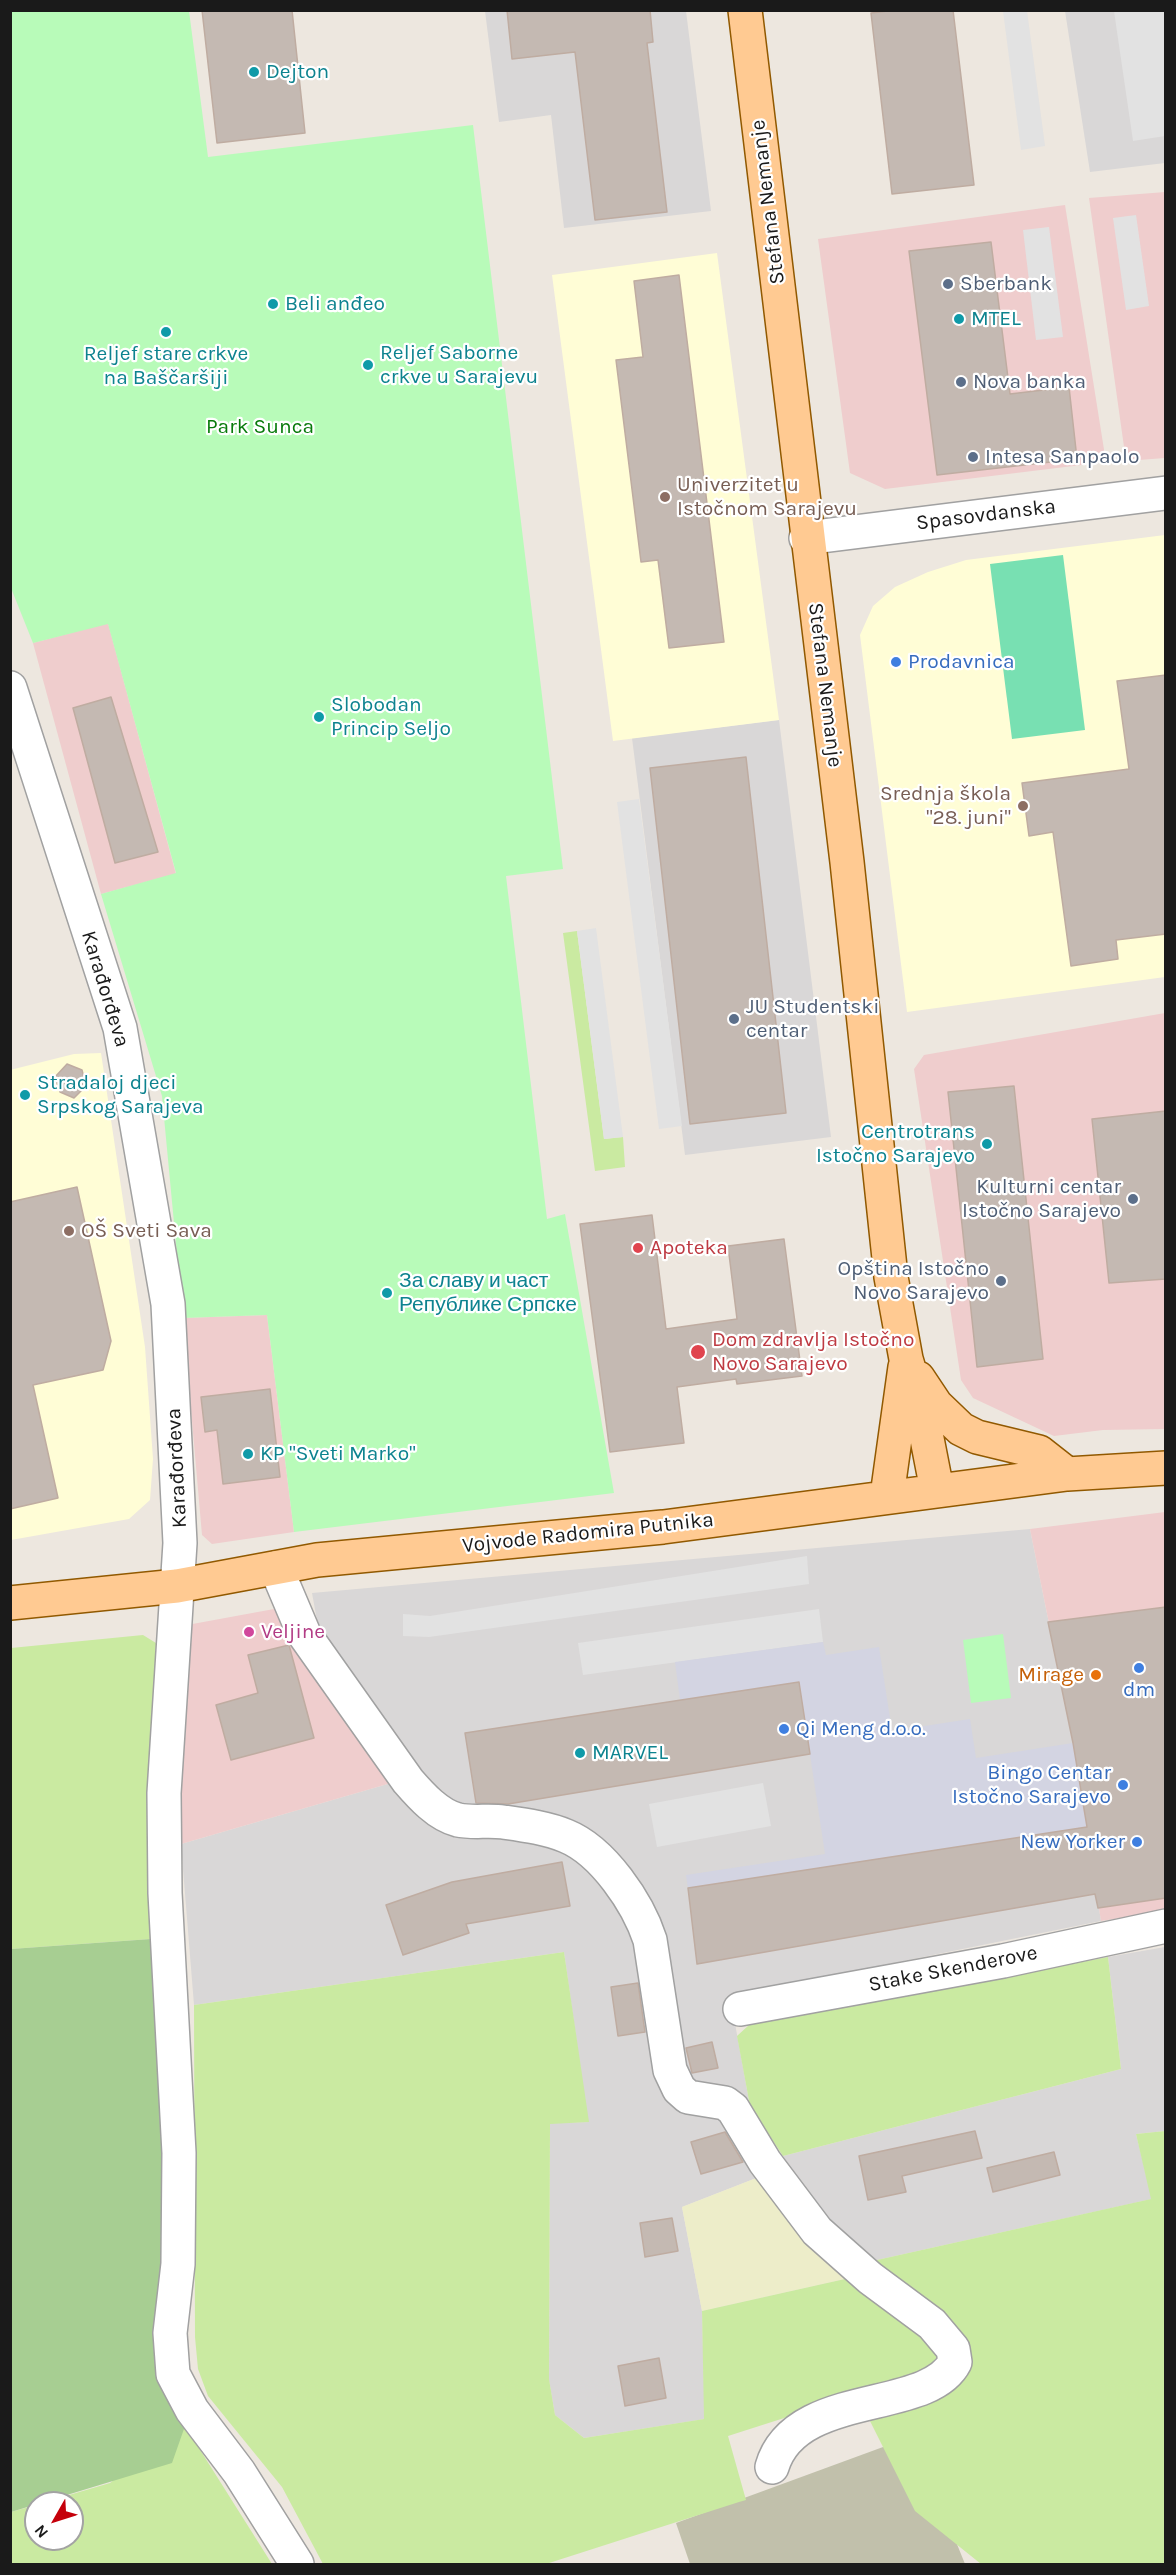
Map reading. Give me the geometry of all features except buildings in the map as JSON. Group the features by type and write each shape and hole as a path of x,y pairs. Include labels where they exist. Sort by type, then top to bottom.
{"main road":[{"name":"Stefana Nemanje","path":"745,10 806,538 851,895 891,1277 906,1359 922,1413 937,1490"},
{"name":"Stefana Nemanje","path":"887,1496 906,1359"},
{"path":"906,1359 936,1405 961,1429 977,1437 1039,1452 1067,1474"},
{"name":"Vojvode Radomira Putnika","path":"10,1603 177,1586 317,1560 663,1527 1067,1474 1166,1468"}],"street":[{"name":"Spasovdanska","path":"806,538 1166,494"},
{"name":"Karađorđeva","path":"10,688 120,1028 129,1069 168,1304 180,1543 164,1793 165,1893 179,2153 178,2264 170,2333 173,2374 192,2410 239,2472 297,2565"},
{"path":"276,1568 304,1634 421,1796 441,1812 458,1820 501,1822 564,1835 590,1851 611,1873 644,1919 650,1940 670,2070 679,2089 696,2100 725,2103 733,2109 765,2162 817,2231 870,2278 932,2324 953,2349 955,2362 943,2376 922,2386 804,2424 777,2452 772,2467"},
{"name":"Stake Skenderove","path":"740,2009 1003,1960 1166,1926"}],"shaded area":[{"path":"485,11 686,11 711,211 564,228 551,115 499,122"},
{"path":"1003,11 1027,11 1045,146 1021,150"},
{"path":"1065,11 1165,11 1165,163 1090,172"},
{"path":"1114,11 1165,11 1165,136 1133,141"},
{"path":"1165,192 1165,458 1126,461 1089,198"},
{"path":"1065,205 1106,462 885,489 850,473 818,239"},
{"path":"1136,215 1149,306 1126,310 1113,218"},
{"path":"1049,227 1063,337 1036,340 1023,230"},
{"name":"Univerzitet u Istočnom Sarajevu","path":"717,253 779,720 613,741 552,275"},
{"name":"Srednja škola \"28. juni\"","path":"1165,535 1165,977 907,1012 860,635 873,606 895,587 928,572 966,560"},
{"path":"108,623 176,874 101,894 33,643"},
{"path":"779,720 831,1137 685,1155 632,738"},
{"path":"639,799 682,1126 659,1129 617,802"},
{"path":"596,928 623,1137 604,1139 577,931"},
{"path":"1165,1013 1165,1429 1103,1430 1054,1436 973,1398 961,1380 914,1069 924,1055"},
{"name":"OŠ Sveti Sava","path":"101,1053 145,1347 153,1459 150,1500 129,1519 11,1540 10,1070 74,1054"},
{"path":"267,1315 294,1532 212,1544 202,1535 183,1318"},
{"name":"Bingo Centar Istočno Sarajevo","path":"1165,1512 1165,1911 1101,1921 1073,1743 1030,1529"},
{"path":"1030,1529 1073,1743 1101,1921 730,1996 750,2106 716,2090 689,2083 632,1881 467,1809 423,1782 318,1626 312,1593"},
{"path":"807,1556 809,1584 429,1637 403,1636 403,1614 430,1616"},
{"path":"274,1609 315,1678 391,1783 181,1844 179,1781 187,1625"},
{"path":"819,1609 823,1642 583,1675 578,1643"},
{"path":"823,1642 826,1655 879,1647 892,1731 970,1719 976,1758 1073,1743 1087,1827 688,1888 686,1875 825,1854 799,1682 680,1700 675,1662"},
{"path":"391,1783 420,1819 438,1829 456,1834 547,1843 579,1857 614,1901 637,1946 662,2084 725,2118 759,2177 682,2207 702,2311 705,2419 584,2438 555,2415 549,2380 550,2123 588,2122 564,1952 194,2005 181,1844"},
{"path":"763,1783 771,1826 657,1847 649,1804"},
{"path":"1165,1947 1165,2131 1136,2134 1152,2199 868,2262 815,2207 783,2156 1121,2069 1108,1957"},
{"path":"759,2177 808,2239 845,2279 702,2311 682,2207"},
{"path":"913,2436 965,2564 690,2564 676,2523"}],"green space":[{"name":"Park Sunca","path":"11,11 189,11 208,157 473,125 563,869 506,876 547,1219 565,1214 614,1493 294,1532 267,1315 183,1318 162,1096 101,894 176,873 108,624 33,643 11,588"},
{"path":"1063,555 1085,730 1012,739 990,564"},
{"path":"577,931 604,1139 623,1137 625,1167 595,1171 563,933"},
{"path":"1003,1634 1011,1698 971,1703 963,1640"},
{"path":"143,1635 156,1643 151,1747 151,1939 11,1949 11,1648"},
{"path":"151,1939 169,2194 154,2360 168,2395 185,2426 172,2463 80,2491 24,2491 24,2508 11,2512 11,1949"},
{"path":"564,1952 589,2122 550,2124 549,2379 555,2415 584,2438 704,2419 702,2311 845,2279 926,2335 937,2346 940,2362 934,2370 728,2436 746,2500 546,2564 323,2564 282,2487 208,2396 198,2369 195,2337 194,2005"},
{"path":"1108,1957 1121,2069 783,2156 750,2106 737,2036 749,2025"},
{"path":"1165,2131 1165,2564 981,2564 915,2511 870,2421 959,2385 969,2358 965,2340 943,2314 912,2290 868,2262 1151,2199 1136,2134"},
{"path":"185,2426 272,2564 11,2564 11,2512 24,2508 24,2551 84,2551 83,2491 110,2483"}],"place":[{"name":"Dejton","path":"254,72"},
{"name":"Sberbank","path":"948,284"},
{"name":"Beli anđeo","path":"273,304"},
{"name":"MTEL","path":"959,319"},
{"name":"Reljef stare crkve na Baščaršiji","path":"166,332"},
{"name":"Reljef Saborne crkve u Sarajevu","path":"368,365"},
{"name":"Nova banka","path":"961,382"},
{"name":"Intesa Sanpaolo","path":"973,457"},
{"name":"Univerzitet u Istočnom Sarajevu","path":"665,497"},
{"name":"Prodavnica","path":"896,662"},
{"name":"Slobodan Princip Seljo","path":"319,717"},
{"name":"Srednja škola \"28. juni\"","path":"1023,806"},
{"name":"JU Studentski centar","path":"734,1019"},
{"name":"Stradaloj djeci Srpskog Sarajeva","path":"25,1095"},
{"name":"Centrotrans Istočno Sarajevo","path":"987,1144"},
{"name":"Kulturni centar Istočno Sarajevo","path":"1133,1199"},
{"name":"OŠ Sveti Sava","path":"69,1231"},
{"name":"Apoteka","path":"638,1248"},
{"name":"Opština Istočno Novo Sarajevo","path":"1001,1281"},
{"name":"За славу и част Републике Српске","path":"387,1293"},
{"name":"Dom zdravlja Istočno Novo Sarajevo","path":"698,1352"},
{"name":"KP \"Sveti Marko\"","path":"248,1454"},
{"name":"Veljine","path":"249,1632"},
{"name":"dm","path":"1139,1668"},
{"name":"Mirage","path":"1096,1675"},
{"name":"Qi Meng d.o.o.","path":"784,1729"},
{"name":"MARVEL","path":"580,1753"},
{"name":"Bingo Centar Istočno Sarajevo","path":"1123,1785"},
{"name":"New Yorker","path":"1137,1842"}]}
